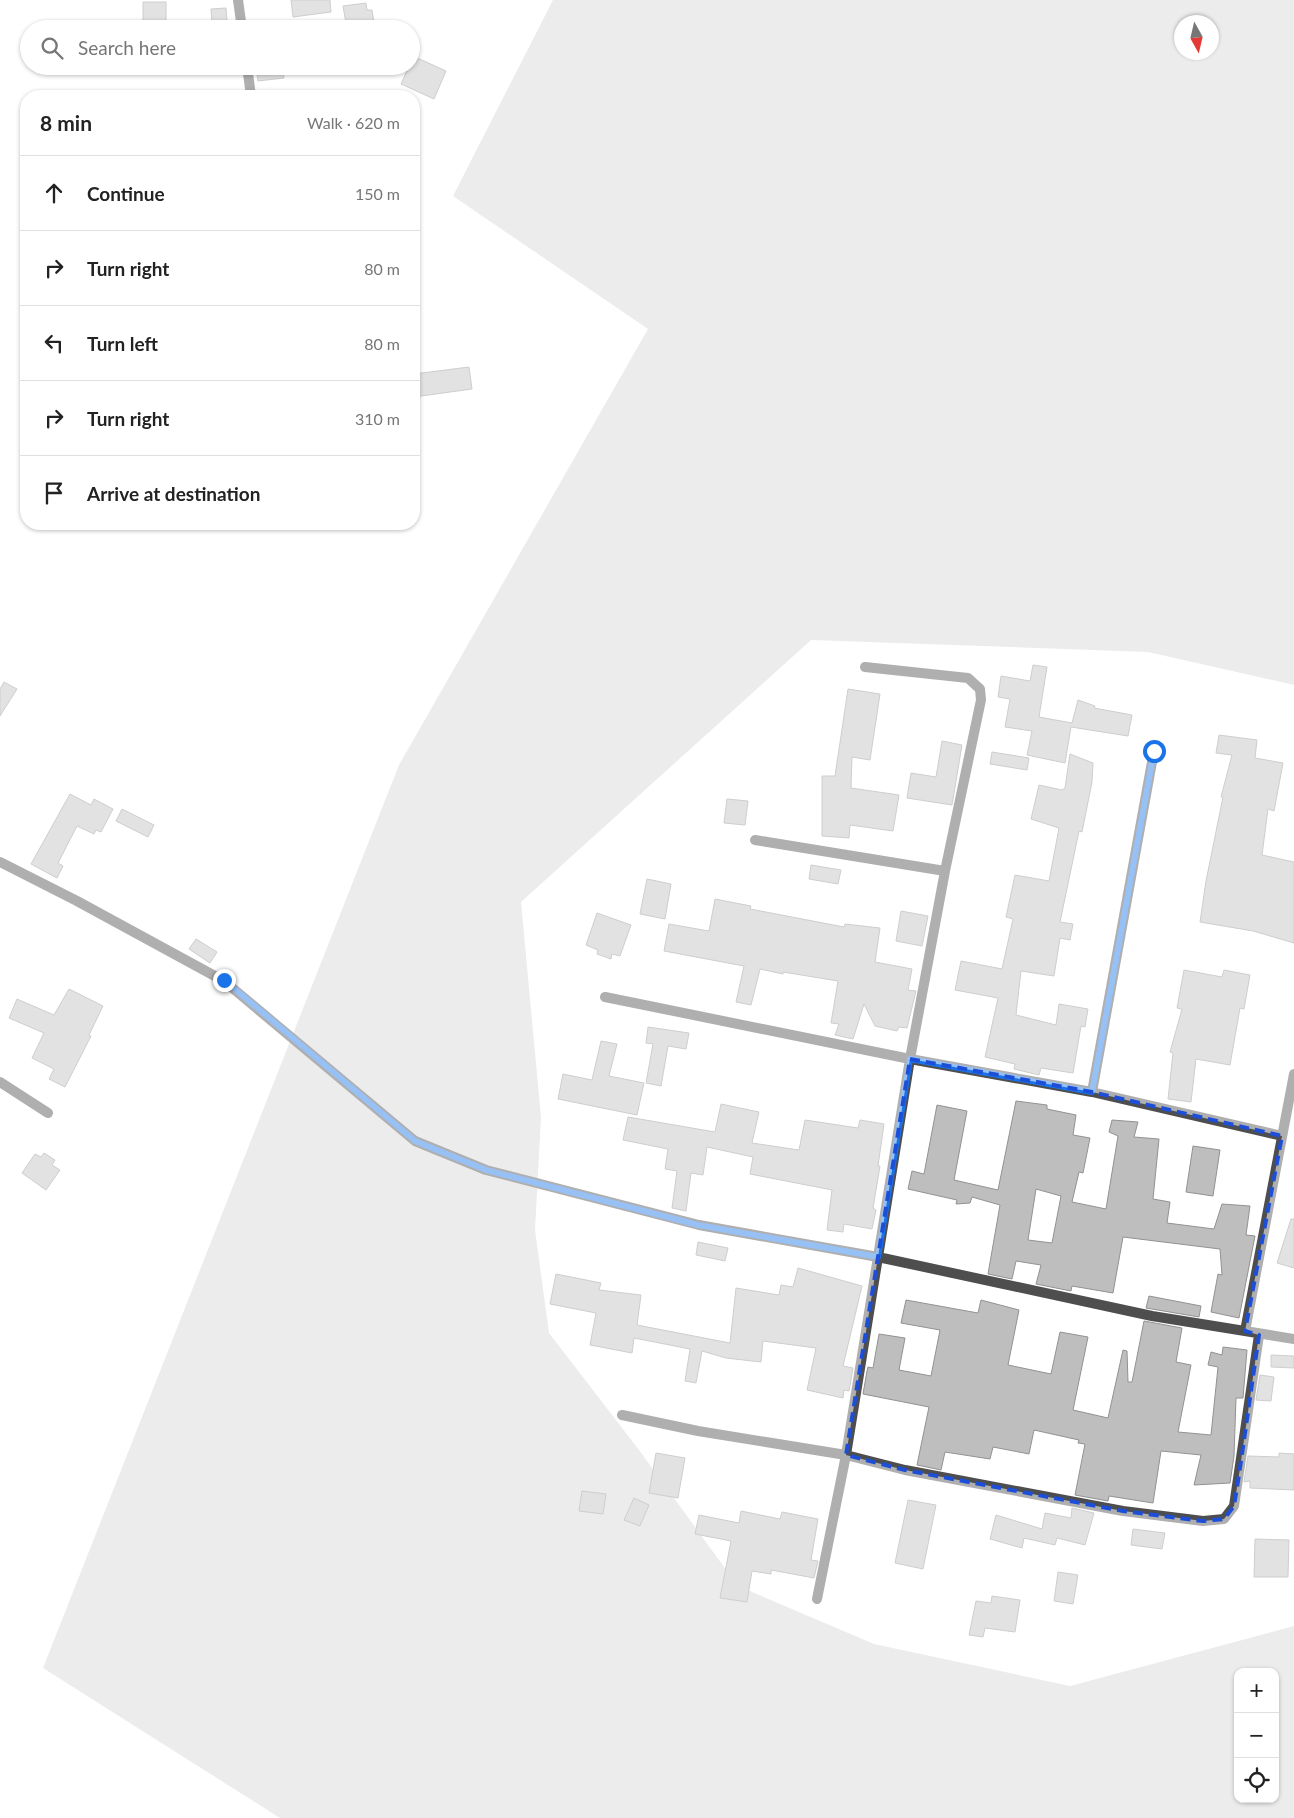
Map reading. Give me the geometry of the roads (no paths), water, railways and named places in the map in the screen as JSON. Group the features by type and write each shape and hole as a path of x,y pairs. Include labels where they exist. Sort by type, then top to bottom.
{"street":[{"path":"238,0 241,20"},
{"path":"248,75 250,90"},
{"path":"817,1599 846,1455 910,1059 945,871 981,700 980,689 968,678 865,667"},
{"path":"1092,1092 1154,751"},
{"path":"755,840 945,871"},
{"path":"0,862 224,980 415,1141 486,1170 698,1225 878,1257 1152,1316 1259,1335 1294,1339"},
{"path":"605,997 910,1059 1092,1092 1282,1136"},
{"path":"1245,1331 1294,1074"},
{"path":"0,1082 48,1113"},
{"path":"622,1415 698,1431 846,1455 905,1470 1123,1511 1203,1521 1224,1519 1234,1506 1259,1335"}]}
